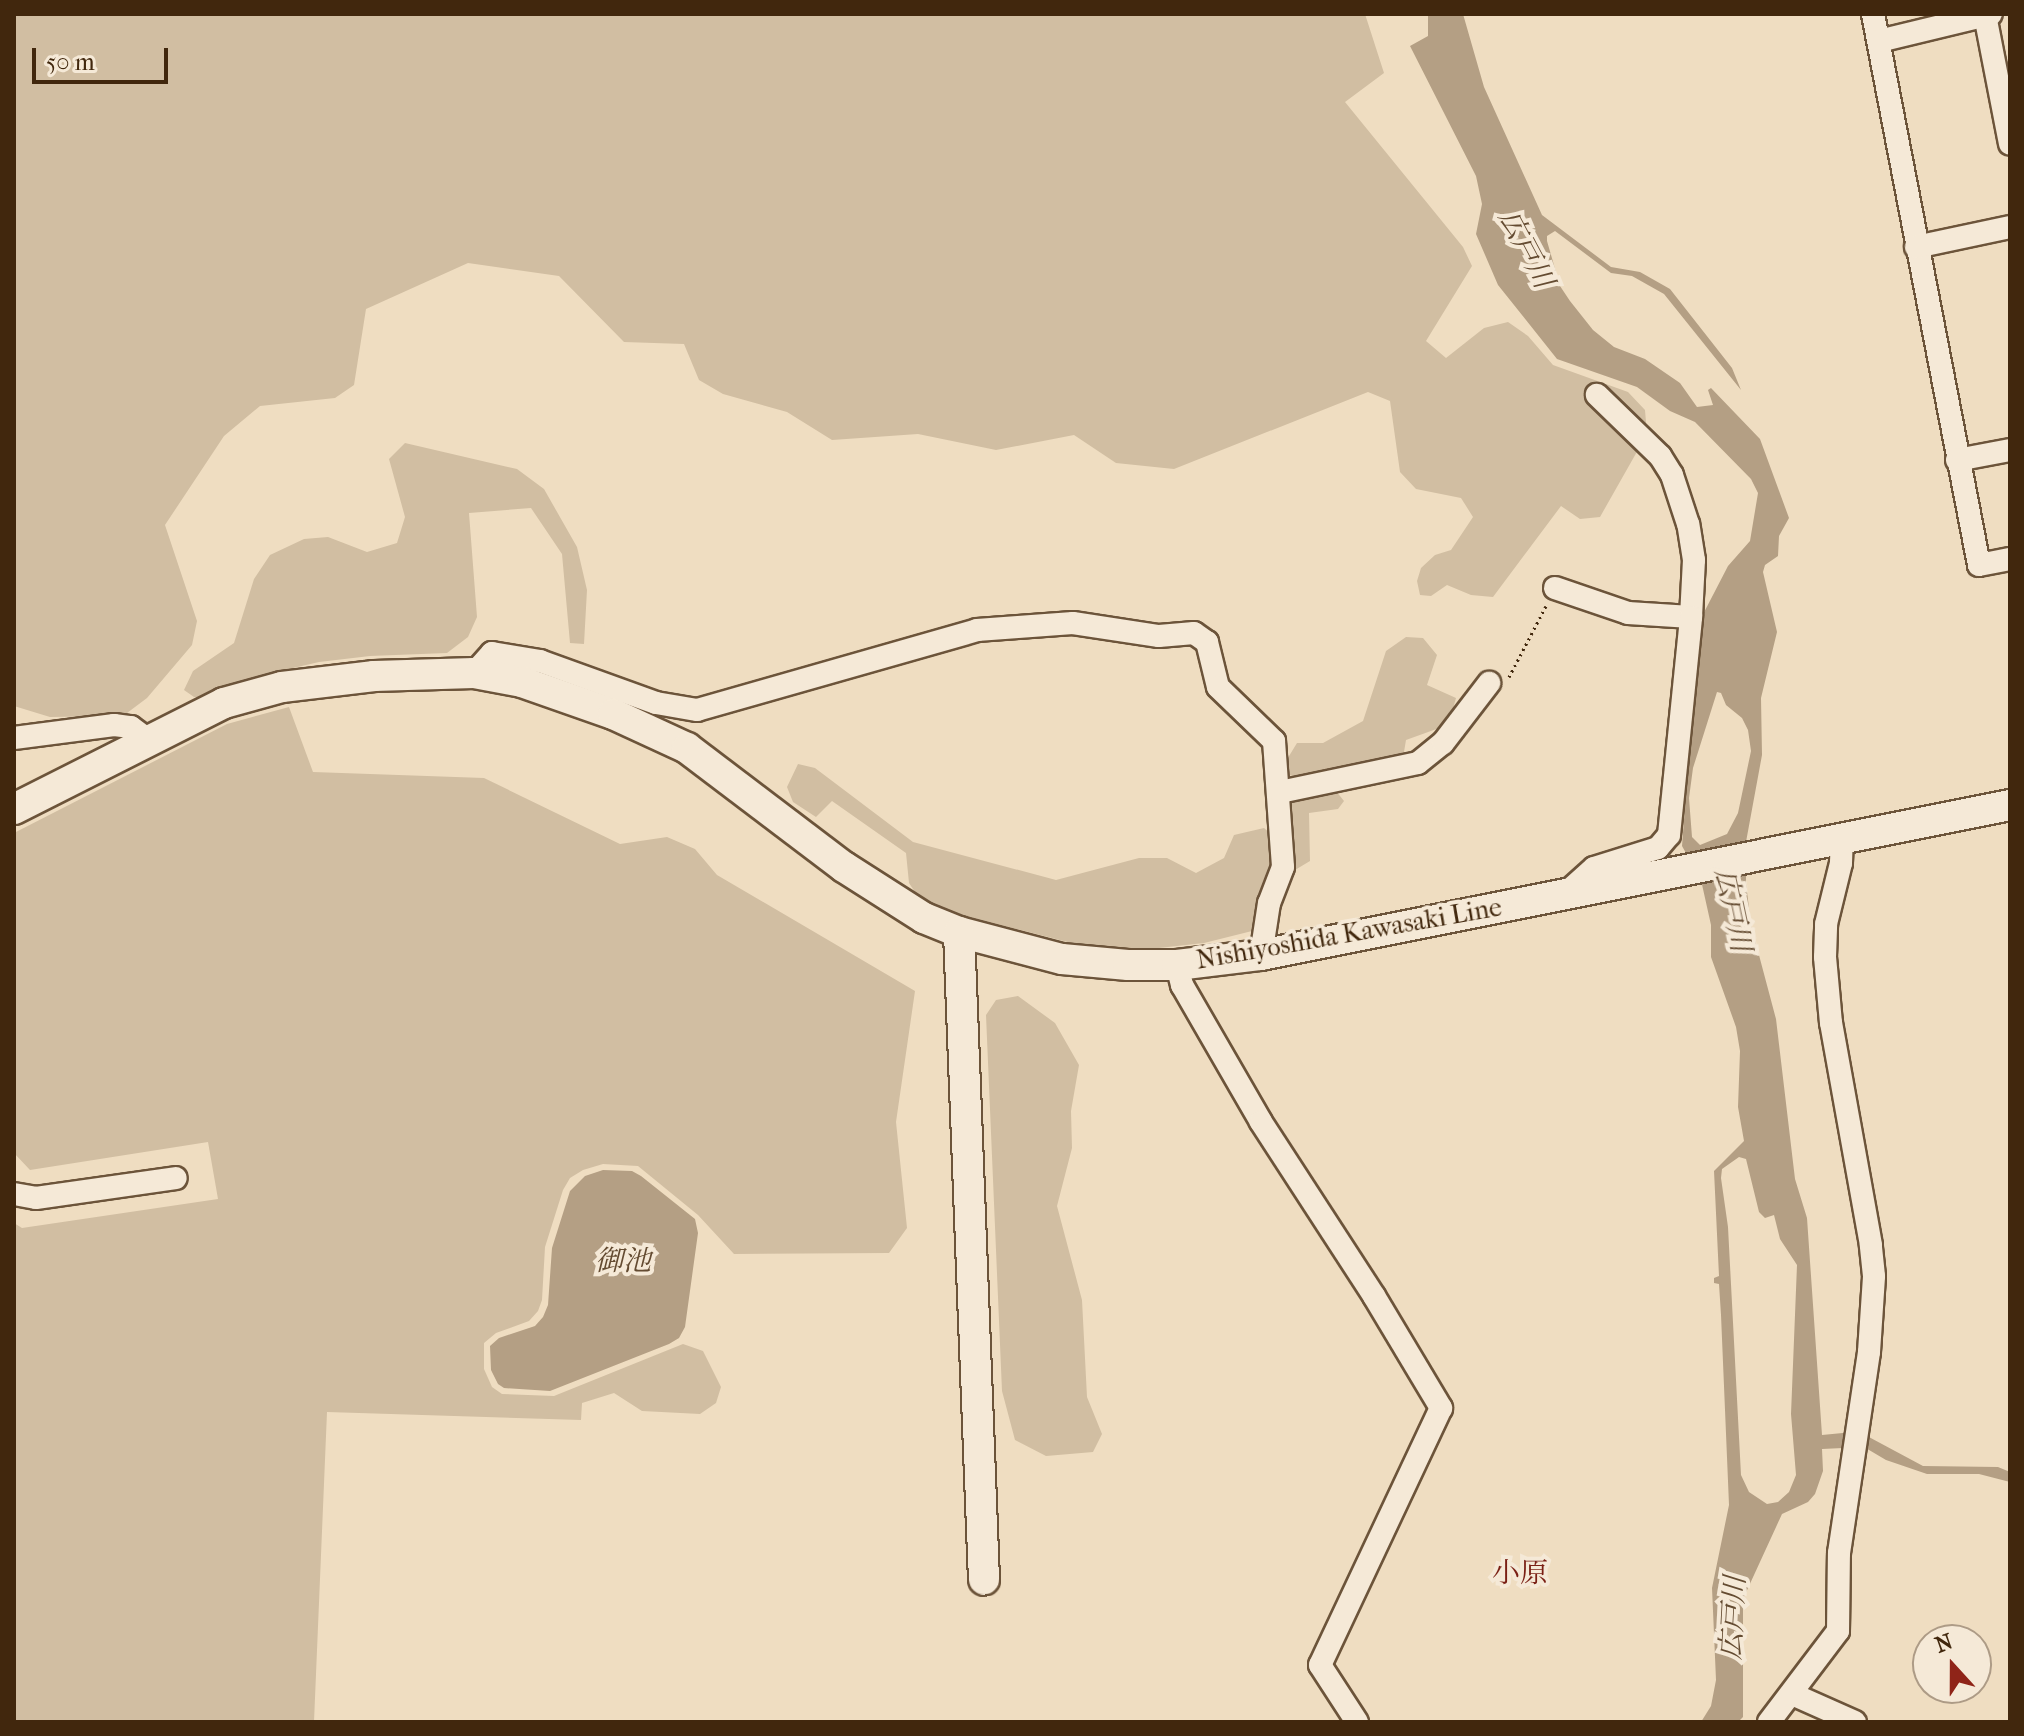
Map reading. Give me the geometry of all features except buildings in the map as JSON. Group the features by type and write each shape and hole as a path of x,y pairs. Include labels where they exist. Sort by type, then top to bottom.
{"main road":[{"name":"Nishiyoshida Kawasaki Line","path":"14,809 224,703 282,687 374,676 474,673 522,682 613,714 687,748 880,892 924,918 959,932 1062,959 1128,965 1177,965 1261,955 2010,805"},
{"path":"959,932 984,1580"}],"street":[{"path":"1873,14 1979,565 2010,559"},
{"path":"1879,41 1988,15 2010,144"},
{"path":"1916,247 2010,227"},
{"path":"1564,895 1594,868 1658,848 1669,835 1691,617 1694,560 1688,524 1672,475 1660,456 1597,395"},
{"path":"1957,460 2010,450"},
{"path":"1555,588 1628,613 1691,617"},
{"path":"474,673 492,653 528,659 656,703 697,710 860,667 977,630 1073,623 1159,636 1194,633 1207,642 1218,687 1274,741 1283,867 1269,903 1261,955"},
{"path":"1280,792 1418,763 1443,743 1489,683"},
{"path":"14,738 114,725 131,727 148,740"},
{"path":"1769,1722 1838,1631 1839,1553 1864,1405 1872,1313 1871,1245 1831,1023 1825,957 1826,924 1841,863 1829,842"},
{"path":"1177,965 1182,985 1261,1122 1374,1296 1441,1408 1320,1665 1357,1722"},
{"path":"14,1194 36,1198 176,1178"},
{"path":"1792,1694 1855,1722"}],"path":[{"path":"1489,683 1501,686 1514,671 1555,588"}],"shaded area":[{"path":"14,14 1365,14 1384,73 1345,102 1463,247 1472,266 1426,341 1446,358 1484,328 1508,322 1528,336 1553,365 1628,392 1645,410 1647,434 1600,517 1580,519 1561,506 1493,597 1471,595 1447,585 1431,596 1420,595 1417,581 1421,568 1435,555 1451,550 1473,517 1461,498 1416,489 1400,472 1390,401 1368,392 1174,469 1116,463 1074,435 996,450 918,434 832,440 787,412 723,394 699,380 684,344 624,342 559,276 468,263 366,309 354,385 335,398 260,406 224,436 165,525 197,621 192,645 147,698 123,716 50,717 14,706"},
{"path":"405,443 517,469 544,489 577,547 587,590 584,644 570,643 562,554 531,508 469,513 477,617 468,637 447,653 370,656 319,662 267,674 203,697 194,697 184,690 193,671 234,643 254,579 270,555 304,539 328,537 367,552 397,543 405,517 389,459"},
{"path":"1406,637 1423,638 1437,655 1427,685 1456,698 1451,716 1442,727 1406,740 1404,752 1388,761 1299,779 1290,775 1286,761 1297,743 1323,743 1363,721 1386,651"},
{"path":"289,707 313,772 484,778 620,844 667,837 695,849 717,875 915,991 896,1122 907,1228 889,1253 734,1254 698,1215 638,1166 603,1164 583,1170 570,1178 563,1190 545,1247 542,1300 538,1311 529,1321 496,1333 484,1343 484,1369 492,1387 502,1394 554,1396 683,1344 703,1351 721,1387 716,1403 700,1414 642,1411 614,1393 582,1403 581,1420 327,1412 314,1722 14,1722 14,1223 22,1228 218,1199 208,1142 30,1170 14,1153 14,833 227,724"},
{"path":"798,764 815,768 913,842 1056,880 1139,858 1167,858 1196,873 1224,858 1234,835 1264,828 1276,838 1276,863 1256,930 1204,943 1141,950 1083,946 950,912 919,898 909,883 906,853 832,801 816,817 793,802 787,787"},
{"path":"1336,791 1344,801 1338,809 1309,813 1310,861 1295,870 1289,864 1287,807 1295,794"},
{"path":"1018,996 1055,1023 1079,1065 1071,1111 1072,1148 1057,1206 1082,1300 1087,1397 1102,1434 1093,1452 1046,1456 1015,1440 1002,1391 986,1015 996,1000"}],"water":[{"name":"広戸川","path":"1428,14 1463,14 1484,87 1542,215 1611,267 1640,272 1670,289 1732,368 1741,390 1664,294 1632,276 1611,273 1555,231 1547,236 1547,241 1560,286 1570,301 1593,330 1614,347 1645,359 1680,383 1697,407 1713,405 1708,390 1711,388 1760,439 1789,518 1779,536 1778,556 1765,565 1763,572 1777,632 1761,698 1762,755 1746,842 1746,883 1751,925 1776,1019 1795,1179 1807,1218 1822,1435 1853,1432 1867,1436 1923,1466 1998,1467 2010,1472 2010,1482 1979,1474 1927,1474 1886,1460 1864,1447 1822,1449 1823,1471 1815,1494 1808,1502 1782,1514 1743,1599 1743,1717 1738,1722 1701,1722 1711,1706 1716,1680 1712,1588 1729,1505 1719,1284 1714,1283 1714,1278 1719,1276 1714,1171 1744,1141 1738,1107 1740,1051 1736,1027 1711,957 1711,925 1701,880 1682,846 1699,622 1728,566 1750,541 1758,493 1751,479 1695,422 1670,411 1637,387 1557,359 1498,285 1476,234 1482,204 1476,176 1410,46 1428,36","holes":["1717,692 1721,693 1726,705 1742,718 1748,730 1751,751 1738,813 1727,834 1700,845 1692,837 1689,798 1693,768","1739,1157 1746,1159 1759,1212 1765,1218 1774,1215 1780,1239 1797,1265 1791,1414 1796,1475 1789,1492 1778,1502 1767,1504 1749,1492 1741,1475 1728,1227 1721,1178 1722,1169"]},
{"name":"御池","path":"603,1170 632,1171 695,1219 698,1233 685,1327 679,1338 669,1344 550,1391 504,1388 498,1384 491,1370 490,1346 499,1338 535,1326 543,1317 548,1305 552,1248 570,1191 585,1176"}],"district":[{"name":"小原","path":"1520,1573"}]}
